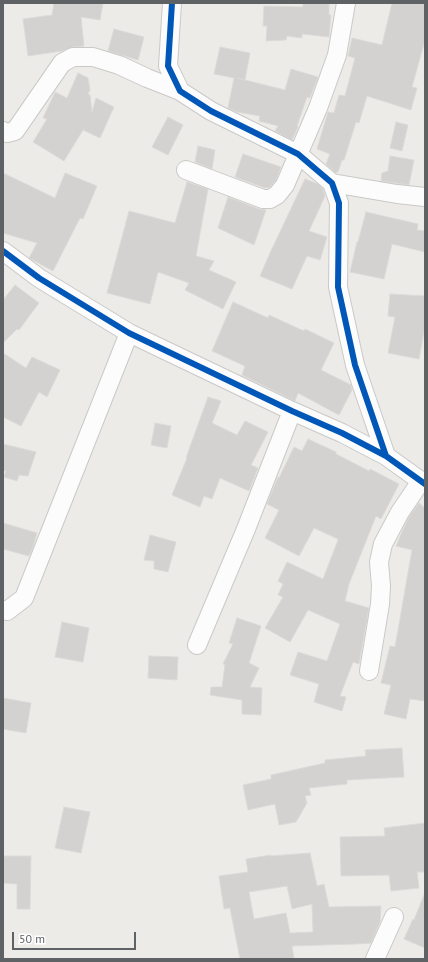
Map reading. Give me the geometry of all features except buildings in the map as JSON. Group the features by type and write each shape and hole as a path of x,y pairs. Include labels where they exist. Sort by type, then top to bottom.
{"street":[{"path":"172,3 168,66 180,91"},
{"path":"186,170 263,199 270,199 277,196 285,185 318,108 337,55 346,3"},
{"path":"3,131 7,133 15,131 62,63 73,57 93,57 119,65 180,91 211,111 298,154 332,183 339,203 338,287 355,364 386,456"},
{"path":"332,183 397,194 425,197"},
{"path":"3,251 39,278 129,334 342,433 386,456 423,483 400,512 383,544 379,562 381,586 380,604 369,671"},
{"path":"4,616 24,598 129,334"},
{"path":"197,645 246,528 292,411"},
{"path":"375,959 394,917"}],"cycle path":[{"path":"172,3 168,66 180,91 211,111 298,154 332,183 339,203 338,287 355,365 386,456"},
{"path":"3,251 39,278 129,333 292,411 342,433 386,456 425,484"}]}
